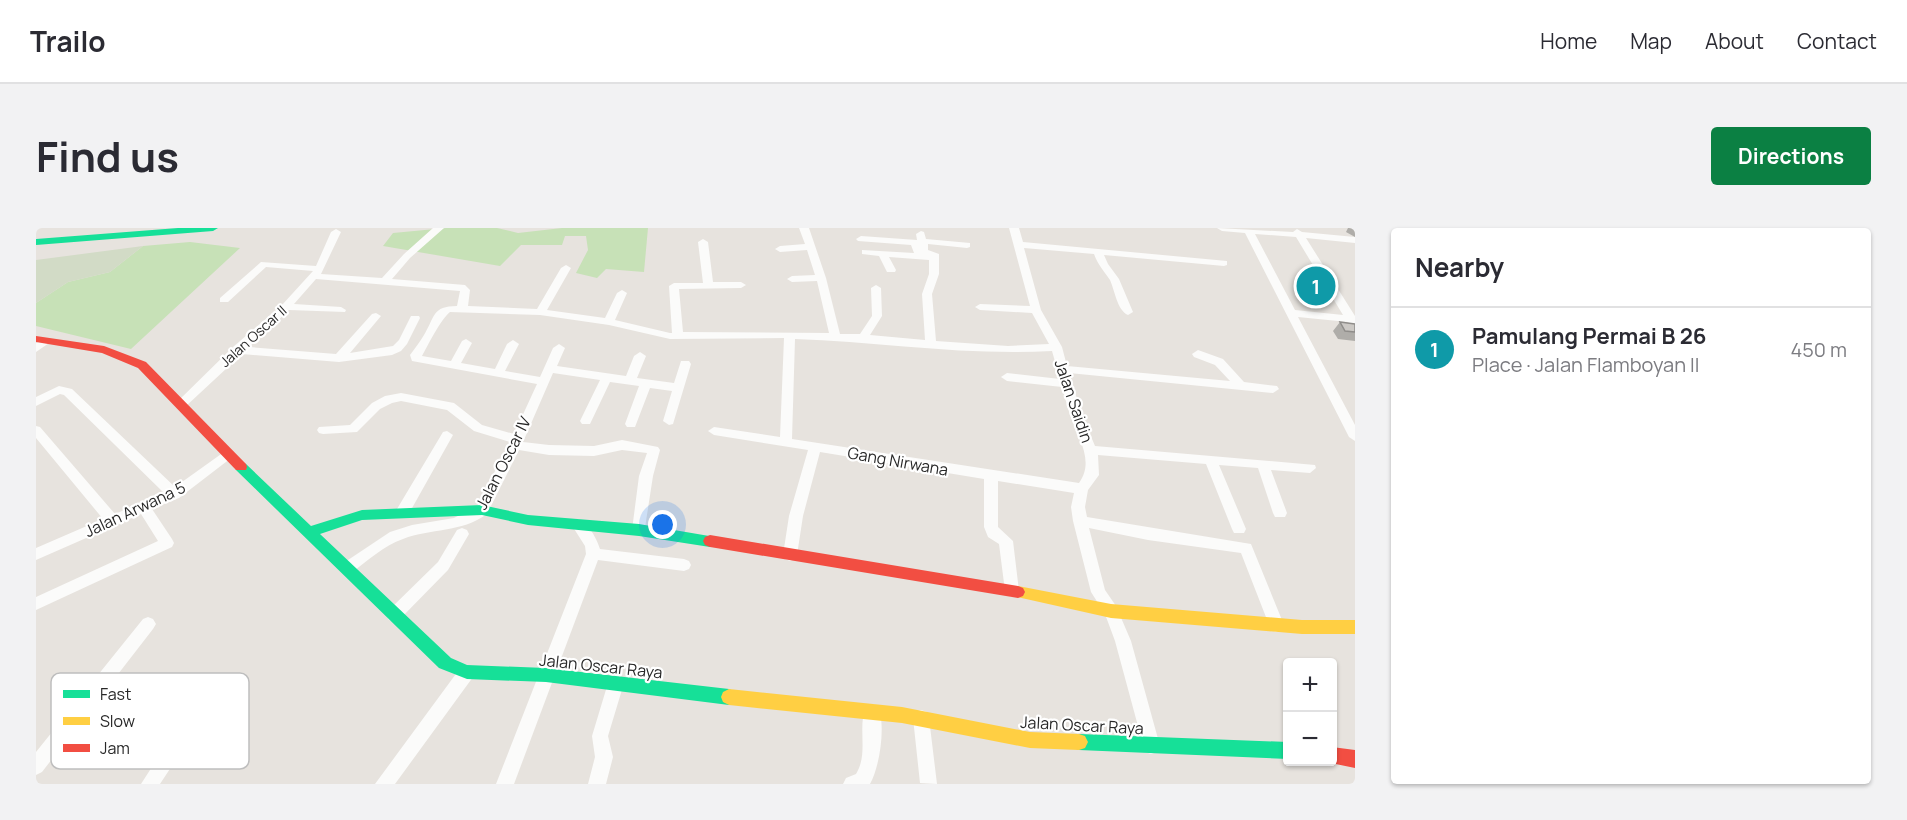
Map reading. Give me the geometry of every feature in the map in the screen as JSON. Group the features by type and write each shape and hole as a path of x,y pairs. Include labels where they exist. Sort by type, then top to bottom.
{"main road":[{"path":"36,229 44,228"},
{"path":"36,242 213,228"},
{"name":"Jalan Oscar Raya","path":"39,342 98,347 127,356 153,374 229,455 444,663 467,672 546,675 872,712 921,718 1030,740 1283,751"},
{"path":"310,532 362,515 482,510 528,520 639,530 1012,591 1111,611 1276,625 1355,627"},
{"path":"1337,757 1355,759"}],"street":[{"path":"385,281 407,256 439,228"},
{"path":"804,228 821,278 835,337"},
{"name":"Jalan Saidin","path":"1014,228 1036,310 1056,347 1076,415 1091,450 1092,475 1082,489 1078,507 1090,570 1098,592 1111,611 1123,641 1151,746"},
{"path":"1222,228 1349,237 1354,228"},
{"path":"1248,230 1354,432"},
{"name":"Jalan Oscar II","path":"181,404 286,307 317,272 336,232"},
{"path":"1297,232 1354,321"},
{"path":"931,343 927,294 934,274 934,253 924,252 922,237 966,245"},
{"path":"861,239 914,242 918,247 919,255"},
{"path":"703,242 708,285"},
{"path":"1019,245 1224,263"},
{"path":"780,249 810,248"},
{"path":"865,252 933,258"},
{"path":"1098,252 1103,265 1114,279 1128,312"},
{"path":"882,253 891,270"},
{"path":"224,300 264,264 385,281 461,287 465,290 462,309"},
{"path":"540,312 566,268"},
{"path":"792,279 821,278"},
{"path":"678,336 674,285 741,285"},
{"path":"863,338 877,316 876,288"},
{"path":"609,322 622,292"},
{"path":"286,307 341,310"},
{"path":"980,307 1036,310"},
{"path":"543,381 416,357 430,335 438,316 447,309 540,312 609,322 678,336 790,335 863,338 1008,350 1056,347"},
{"path":"1291,313 1354,321"},
{"path":"339,358 376,316"},
{"path":"237,350 339,358 399,348 415,318"},
{"path":"786,443 790,335"},
{"path":"454,366 466,343"},
{"path":"498,374 513,344"},
{"name":"Jalan Oscar IV","path":"347,568 401,533 458,522 474,517 482,510 560,348"},
{"path":"1198,354 1216,359 1239,384"},
{"path":"630,381 640,356"},
{"path":"669,421 685,364"},
{"path":"549,369 678,388"},
{"path":"1064,369 1239,384 1272,389"},
{"path":"586,421 607,377"},
{"path":"1007,377 1067,384"},
{"path":"631,424 646,383"},
{"path":"36,402 63,389 174,494"},
{"path":"323,430 353,429 376,406 389,399 402,397 450,406 478,428 516,442 557,451 594,451 622,445 654,450 646,476 639,530"},
{"path":"36,430 113,521"},
{"name":"Gang Nirwana","path":"714,431 1082,489"},
{"path":"402,513 447,435"},
{"path":"789,555 796,516 815,447"},
{"path":"1091,450 1310,468"},
{"name":"Jalan Arwana 5","path":"39,548 113,521 174,494 229,455"},
{"path":"1210,459 1239,529"},
{"path":"1263,465 1280,513"},
{"path":"991,476 991,527 993,533 1006,541 1012,591"},
{"path":"36,604 167,543 144,508"},
{"path":"1080,520 1148,534 1246,548 1276,625"},
{"path":"505,784 593,554 592,545 578,524"},
{"path":"394,615 443,566 462,534"},
{"path":"593,554 684,565"},
{"path":"109,673 148,624"},
{"path":"384,784 467,672"},
{"path":"597,784 605,754 600,735 616,683"},
{"path":"852,784 861,782 865,775 871,750 872,712"},
{"path":"921,718 929,783"},
{"path":"36,766 51,747"},
{"path":"150,784 160,769"}],"green space":[{"path":"446,228 497,228 518,233 562,228 648,228 644,272 606,269 597,278 576,273 588,250 586,236 565,236 562,245 521,245 500,266 383,246 393,233"},
{"path":"190,242 240,248 131,349 36,326 36,303 68,282 110,272 143,246"},
{"path":"143,246 110,272 68,282 36,303 36,260"}],"building":[{"path":"1310,273 1330,275 1334,283 1314,281"},
{"path":"1340,322 1355,324 1355,332 1345,331"}],"traffic: fast":[{"path":"36,242 213,228"},
{"path":"241,467 445,663 467,672 546,675 729,697"},
{"path":"310,532 362,515 482,510 528,520 639,530 710,541"},
{"path":"1079,742 1283,751"}],"traffic: slow":[{"path":"1018,592 1111,611 1302,627 1355,627"},
{"path":"729,697 902,715 1030,740 1079,742"}],"traffic: jam":[{"path":"36,339 104,350 142,365 241,467"},
{"path":"710,541 1018,592"},
{"path":"1337,757 1355,759"}],"place":[{"name":"Pamulang Permai B 26","path":"1316,286"}]}
